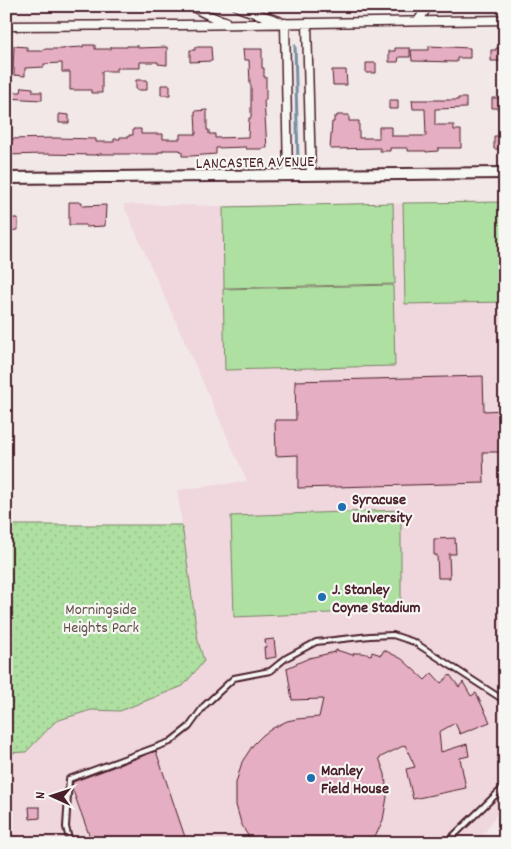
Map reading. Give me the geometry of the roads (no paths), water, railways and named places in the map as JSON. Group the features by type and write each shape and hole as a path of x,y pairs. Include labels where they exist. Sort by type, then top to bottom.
{"street":[{"path":"192,6 216,19 239,24"},
{"path":"237,6 285,23"},
{"path":"418,21 428,6"},
{"path":"6,26 505,20"},
{"path":"285,23 288,176"},
{"path":"307,23 311,175"},
{"name":"LANCASTER AVENUE","path":"6,178 505,173"}],"lane":[{"path":"70,843 66,827 69,779 170,742 189,727 204,706 234,678 270,671 286,658 316,642 393,635 414,642 505,701"},
{"path":"446,843 505,786"}],"waterway":[{"path":"295,46 298,162"}],"place":[{"name":"Syracuse University","path":"342,507"},
{"name":"J. Stanley Coyne Stadium","path":"322,597"},
{"name":"Manley Field House","path":"311,778"}],"park label":[{"name":"Morningside Heights Park","path":"101,617"}]}
